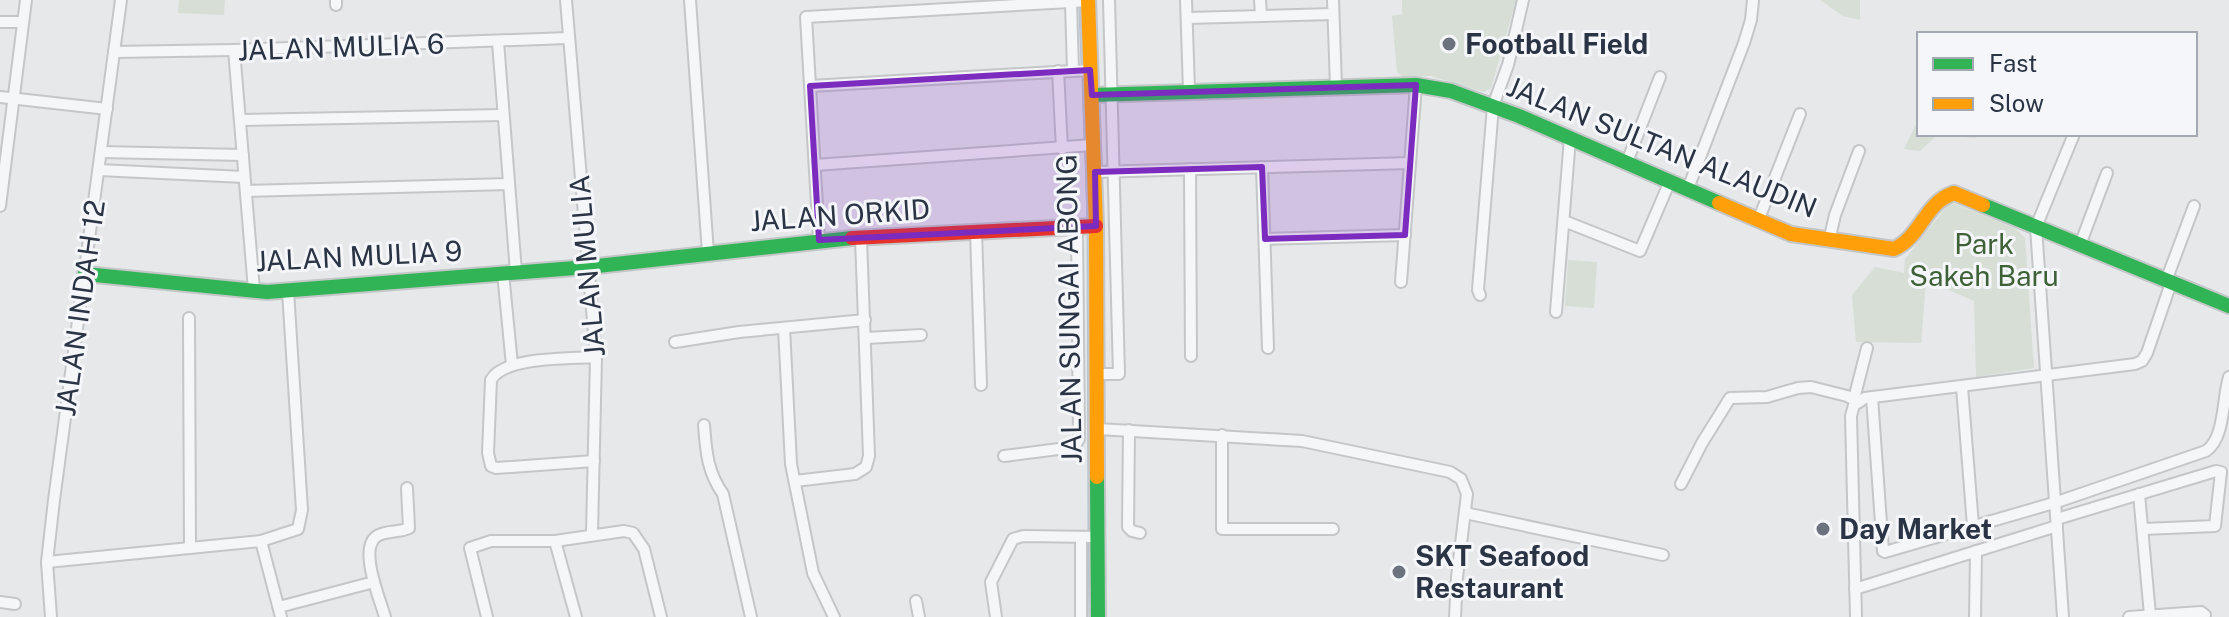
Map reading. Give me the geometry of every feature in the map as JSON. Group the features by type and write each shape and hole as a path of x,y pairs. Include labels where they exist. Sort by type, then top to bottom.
{"street":[{"path":"0,206 26,0"},
{"name":"JALAN INDAH 12","path":"51,617 47,562 121,0"},
{"name":"JALAN MULIA","path":"566,0 596,357 592,533"},
{"path":"690,0 708,253"},
{"path":"1098,374 1119,374 1109,0"},
{"path":"1186,0 1189,90"},
{"path":"1260,0 1261,15"},
{"path":"1333,0 1336,87"},
{"path":"1480,295 1493,106 1508,65 1523,0"},
{"path":"1687,191 1729,87 1751,20 1753,0"},
{"path":"819,240 806,17 1088,1"},
{"name":"JALAN SUNGAI ABONG","path":"1088,1 1095,172 1098,374 1097,537 1089,592 1098,617"},
{"path":"1071,2 1073,71"},
{"path":"1187,18 1333,14"},
{"path":"0,22 23,22"},
{"name":"JALAN MULIA 6","path":"114,52 568,38"},
{"path":"498,42 509,184 512,365"},
{"path":"234,50 254,290"},
{"path":"810,86 1090,70"},
{"path":"1058,71 1062,149"},
{"path":"1627,162 1660,77"},
{"path":"1401,282 1416,85"},
{"name":"JALAN SULTAN ALAUDIN","path":"1092,95 1416,85 1451,91 1493,106 1791,234 1894,249 1904,247 1939,197 1954,193 2036,227"},
{"path":"0,97 107,109"},
{"path":"1758,221 1800,114"},
{"path":"240,120 503,115"},
{"path":"2063,617 2036,227 2073,136"},
{"path":"1556,312 1570,138"},
{"path":"815,165 1093,145"},
{"path":"1829,241 1835,215 1859,151"},
{"path":"101,152 243,155"},
{"path":"1095,172 1410,163"},
{"path":"1262,167 1268,348"},
{"path":"1190,169 1191,356"},
{"path":"99,170 244,177"},
{"path":"2080,245 2107,173"},
{"path":"1564,221 1640,251 1670,181"},
{"path":"246,191 509,184"},
{"path":"1681,484 1730,398 1767,397 1811,387 1862,399 2142,361 2194,206"},
{"path":"1004,456 1074,447 1079,439 1077,226"},
{"name":"JALAN ORKID","path":"588,267 819,240 1096,226"},
{"path":"2036,227 2229,306"},
{"path":"976,231 981,385"},
{"path":"1265,239 1405,235"},
{"path":"795,481 861,472 869,456 861,239"},
{"name":"JALAN MULIA 9","path":"85,274 288,291 588,267"},
{"path":"47,562 261,541 298,529 301,520 288,291"},
{"path":"189,318 190,548"},
{"path":"675,342 865,320"},
{"path":"784,328 789,450 813,573 834,617"},
{"path":"866,338 921,335"},
{"path":"1867,348 1862,399 1883,551 1897,550 2057,502 2206,451 2219,438 2223,397 2229,377"},
{"path":"594,461 496,468 491,466 488,453 491,380 496,372 512,365 596,357"},
{"path":"1962,387 1973,526"},
{"path":"1856,617 1851,416 1854,405 1862,399"},
{"path":"704,425 707,463 723,494 751,617"},
{"path":"1098,429 1322,444 1450,472 1466,486 1455,617"},
{"path":"1129,430 1128,527 1140,533"},
{"path":"1222,435 1222,529 1333,529"},
{"path":"1855,589 2139,494 2221,472 2215,526 2143,529"},
{"path":"385,617 374,582 370,544 374,538 385,533 409,528 407,488"},
{"path":"2139,494 2150,615"},
{"path":"1465,513 1663,555"},
{"path":"487,617 470,548 491,541 555,541 592,533 624,531 633,533 639,539 661,617"},
{"path":"996,617 991,582 1013,539 1023,536 1097,537"},
{"path":"1081,537 1089,592 1081,617"},
{"path":"261,541 280,612 374,582"},
{"path":"555,541 576,617"},
{"path":"1975,617 1976,551"},
{"path":"916,601 919,617"},
{"path":"0,602 15,604"},
{"path":"2129,617 2201,612 2205,615"}],"highlighted area":[{"path":"1090,70 1092,95 1416,85 1405,235 1265,239 1262,167 1095,172 1096,226 819,240 810,86"}],"green space":[{"path":"179,0 225,0 224,15 178,13"},
{"name":"Football Field","path":"1402,0 1516,0 1491,88 1484,92 1431,76 1403,77 1397,72 1392,16 1402,14"},
{"path":"1820,0 1860,0 1860,20 1843,16"},
{"path":"1917,122 1917,136 1936,136 1920,151 1904,149"},
{"name":"Park Sakeh Baru","path":"1950,202 2015,228 2025,238 2034,368 1976,377 1974,301 1926,280 1921,343 1856,342 1852,295 1875,267 1904,273 1905,259"},
{"path":"1568,260 1597,262 1594,308 1565,306"}],"waterway":[{"path":"1080,10 1082,65"},
{"path":"1083,78 1085,140"},
{"path":"1086,153 1088,222"},
{"path":"1088,236 1089,532"},
{"path":"1089,542 1090,617"}],"traffic: fast":[{"path":"1092,95 1416,85 1451,91 1519,116 1719,203"},
{"path":"1983,205 2229,306"},
{"path":"85,274 267,292 588,267 852,238"},
{"path":"1097,477 1098,617"}],"traffic: slow":[{"path":"1088,0 1096,226 1097,477"},
{"path":"1719,203 1791,234 1894,249 1911,236 1936,204 1954,193 1983,205"}],"traffic: jam":[{"path":"852,238 1096,226"}],"place":[{"name":"Football Field","path":"1449,44"},
{"name":"Day Market","path":"1823,529"},
{"name":"SKT Seafood Restaurant","path":"1399,572"}]}
